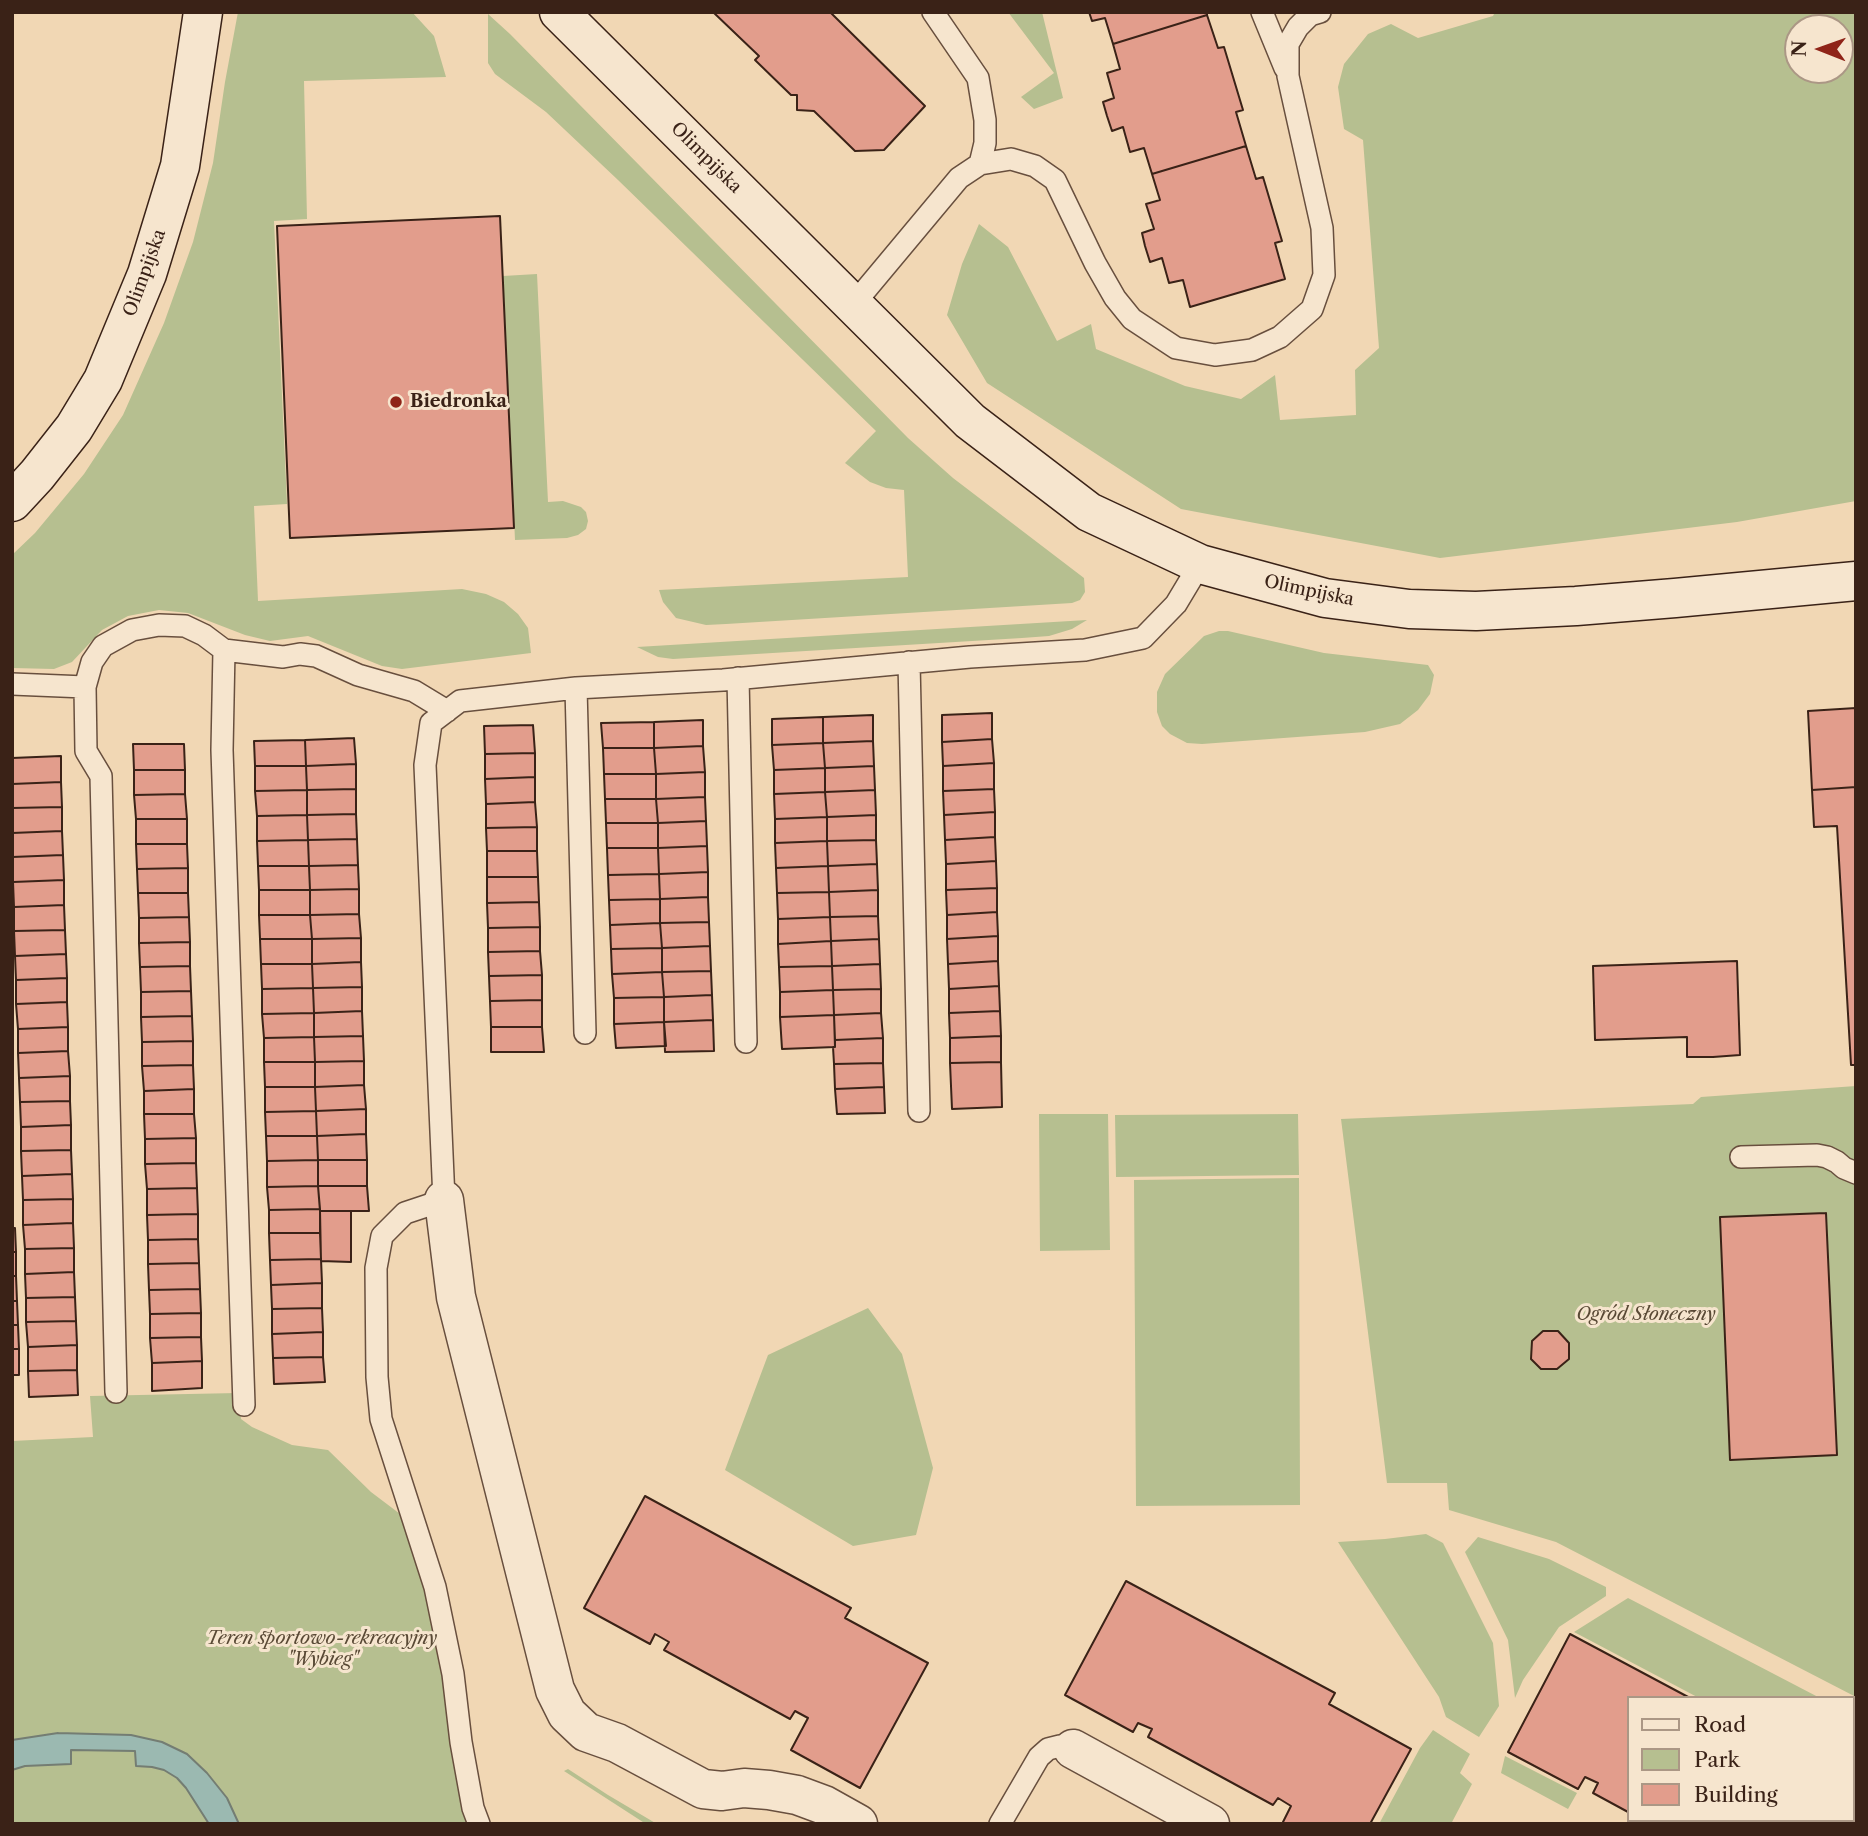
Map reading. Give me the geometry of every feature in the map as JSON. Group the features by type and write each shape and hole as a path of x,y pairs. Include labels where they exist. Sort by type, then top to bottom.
{"street":[{"name":"Olimpijska","path":"12,502 74,428 103,380 147,274 180,166 203,12"},
{"name":"Olimpijska","path":"559,12 970,421 1089,512 1200,564 1325,598 1409,609 1476,611 1663,599 1856,581"},
{"path":"444,1200 456,1297 555,1690 567,1714 586,1732 617,1743 704,1789 722,1791 744,1788 797,1795 824,1805 858,1824"},
{"path":"1073,1749 1210,1824"}],"lane":[{"path":"933,12 978,78 985,120 981,164"},
{"path":"853,305 959,178 981,164 1010,159 1035,166 1055,180 1095,262 1115,298 1132,319 1176,348 1215,355 1252,350 1280,337 1312,309 1324,275 1322,228 1288,76 1262,12"},
{"path":"1288,76 1289,44 1298,27 1310,15 1320,12"},
{"path":"479,1824 472,1808 453,1674 435,1587 381,1419 377,1377 376,1268 382,1237 405,1213 444,1200 425,765 431,723 460,701 576,688 1085,650 1143,638 1176,604 1200,564"},
{"path":"116,1392 101,776 86,751 85,687 92,662 103,646 132,630 159,625 185,626 204,635 224,650 283,657 300,654 316,656 358,675 414,691 447,711"},
{"path":"224,650 222,750 244,1405"},
{"path":"909,662 919,1111"},
{"path":"738,678 746,1042"},
{"path":"12,684 85,687"},
{"path":"576,688 585,1033"},
{"path":"1741,1157 1817,1155 1856,1173"},
{"path":"1000,1824 1039,1757 1048,1749 1060,1746 1073,1749"}],"green space":[{"path":"238,12 412,12 434,36 446,77 304,81 307,219 274,221 287,504 254,506 258,601 462,589 486,594 504,602 518,614 528,628 531,653 402,669 382,666 308,636 270,641 245,635 188,613 159,610 128,616 102,630 72,662 54,669 12,668 12,555 35,533 84,474 123,415 164,323 193,242 213,163"},
{"path":"1008,12 1042,12 1063,98 1034,109 1021,97 1054,73"},
{"path":"1495,12 1856,12 1856,501 1737,522 1440,558 1181,509 987,383 947,315 962,264 979,224 1008,247 1057,341 1091,324 1096,349 1185,386 1241,399 1275,375 1280,420 1356,415 1355,370 1379,348 1363,140 1344,129 1338,87 1344,64 1368,34 1391,24 1418,38 1493,16"},
{"path":"488,14 908,438 953,478 1084,578 1085,592 1080,600 1072,603 706,625 676,618 663,602 659,590 908,577 904,490 886,488 870,482 845,463 876,431 546,112 495,74 488,63"},
{"path":"537,274 548,502 563,501 581,507 586,512 588,521 586,529 567,538 515,540 503,276"},
{"path":"1087,620 1072,629 1049,636 673,659 658,657 637,647"},
{"path":"1219,631 1324,653 1428,665 1434,675 1430,694 1418,710 1400,724 1365,732 1187,743 1170,734 1162,726 1157,712 1157,692 1165,674 1204,636"},
{"name":"Ogród Słoneczny","path":"1856,1086 1856,1697 1556,1542 1449,1510 1447,1483 1387,1483 1341,1119 1693,1104 1701,1097"},
{"path":"1039,1114 1108,1114 1110,1250 1040,1251"},
{"path":"1298,1114 1299,1175 1116,1177 1115,1115"},
{"path":"1299,1178 1300,1505 1136,1506 1134,1180"},
{"path":"868,1308 902,1354 933,1468 916,1535 853,1546 725,1470 768,1355"},
{"name":"Teren sportowo-rekreacyjny \"Wybieg\"","path":"238,1393 241,1419 252,1427 292,1445 328,1450 371,1492 408,1520 482,1824 12,1824 12,1441 93,1437 90,1396"},
{"path":"1426,1534 1443,1543 1493,1643 1499,1706 1479,1737 1446,1717 1439,1697 1338,1542"},
{"path":"1478,1537 1549,1559 1606,1587 1606,1596 1559,1627 1523,1680 1515,1698 1508,1640 1465,1552"},
{"path":"1628,1598 1816,1696 1695,1696 1574,1632"},
{"path":"1433,1730 1470,1754 1460,1773 1472,1784 1451,1824 1379,1824 1420,1748"},
{"path":"1505,1756 1577,1793 1568,1809 1501,1773"},
{"path":"568,1769 657,1824 646,1824 564,1771"}],"water":[{"path":"58,1733 131,1735 162,1742 187,1754 227,1798 239,1824 209,1824 177,1778 164,1770 136,1766 135,1751 71,1750 71,1764 25,1766 12,1770 12,1740"}],"building":[{"path":"713,12 830,12 925,106 884,150 855,151 814,111 797,110 797,95 791,95 755,60 759,56"},
{"path":"1089,12 1207,12 1207,15 1113,44 1105,18 1092,21"},
{"path":"1207,15 1218,48 1224,47 1243,110 1236,112 1246,146 1152,174 1144,148 1130,152 1123,127 1112,131 1107,116 1103,102 1114,98 1107,73 1120,69 1113,44"},
{"path":"1246,146 1256,179 1263,177 1282,241 1275,243 1285,279 1190,307 1183,280 1169,283 1162,258 1150,262 1145,246 1142,233 1154,229 1146,204 1160,200 1152,174"},
{"name":"Biedronka","path":"500,216 514,528 290,538 277,226"},
{"path":"1856,708 1856,787 1812,790 1808,711"},
{"path":"992,713 992,739 942,742 942,715"},
{"path":"873,715 873,741 823,743 823,717"},
{"path":"823,717 823,743 772,745 772,719"},
{"path":"703,720 703,746 654,748 654,722"},
{"path":"654,722 654,748 603,748 601,723"},
{"path":"533,725 535,753 485,754 484,726"},
{"path":"354,738 356,764 306,766 305,740"},
{"path":"992,739 994,763 943,766 942,742"},
{"path":"305,740 306,766 255,766 254,741"},
{"path":"873,741 874,766 825,768 823,743"},
{"path":"823,743 825,768 774,770 772,745"},
{"path":"133,744 184,744 185,770 134,770"},
{"path":"703,746 705,772 656,774 654,748"},
{"path":"603,748 654,748 656,774 604,774"},
{"path":"535,753 535,777 485,779 485,754"},
{"path":"61,756 61,782 12,784 12,758"},
{"path":"994,763 994,789 943,791 943,766"},
{"path":"356,764 356,789 307,790 306,766"},
{"path":"255,766 306,766 307,790 255,791"},
{"path":"874,766 875,790 825,792 825,768"},
{"path":"825,768 825,792 774,794 774,770"},
{"path":"134,770 185,770 185,794 134,795"},
{"path":"705,772 705,797 656,799 656,774"},
{"path":"604,774 656,774 656,799 605,799"},
{"path":"535,777 535,802 486,804 485,779"},
{"path":"61,782 62,807 12,808 12,784"},
{"path":"1856,787 1856,1065 1851,1065 1837,826 1814,827 1812,790"},
{"path":"356,789 356,814 307,815 307,790"},
{"path":"994,789 995,812 944,815 943,791"},
{"path":"307,790 307,815 257,816 255,791"},
{"path":"875,790 876,815 827,817 825,792"},
{"path":"825,792 827,817 775,819 774,794"},
{"path":"185,794 187,819 136,819 134,795"},
{"path":"705,797 706,821 658,823 656,799"},
{"path":"605,799 656,799 658,823 606,823"},
{"path":"535,802 537,827 486,828 486,804"},
{"path":"62,807 62,831 12,833 12,808"},
{"path":"995,812 995,837 945,840 944,815"},
{"path":"356,814 357,839 308,840 307,815"},
{"path":"307,815 308,840 257,841 257,816"},
{"path":"876,815 876,840 827,841 827,817"},
{"path":"827,817 827,841 775,843 775,819"},
{"path":"136,819 187,819 187,844 136,844"},
{"path":"706,821 707,846 658,848 658,823"},
{"path":"606,823 658,823 658,848 607,848"},
{"path":"537,827 537,851 487,851 486,828"},
{"path":"62,831 63,855 12,857 12,833"},
{"path":"995,837 996,861 946,864 945,840"},
{"path":"357,839 358,865 309,866 308,840"},
{"path":"308,840 309,866 258,866 257,841"},
{"path":"876,840 877,864 828,866 827,841"},
{"path":"827,841 828,866 776,868 775,843"},
{"path":"136,844 187,844 188,868 137,869"},
{"path":"707,846 708,872 659,874 658,848"},
{"path":"607,848 658,848 659,874 608,875"},
{"path":"487,851 537,851 538,877 487,877"},
{"path":"63,855 64,880 13,882 12,857"},
{"path":"996,861 997,888 946,890 946,864"},
{"path":"877,864 878,890 829,892 828,866"},
{"path":"358,865 359,889 310,890 309,866"},
{"path":"258,866 309,866 310,890 259,890"},
{"path":"828,866 829,892 777,893 776,868"},
{"path":"188,868 188,893 138,893 137,869"},
{"path":"708,872 708,897 660,899 659,874"},
{"path":"659,874 660,899 609,900 608,875"},
{"path":"487,877 538,877 539,902 487,903"},
{"path":"64,880 64,905 14,907 13,882"},
{"path":"997,888 997,912 947,915 946,890"},
{"path":"359,889 359,914 310,915 310,890"},
{"path":"259,890 310,890 310,915 259,915"},
{"path":"878,890 878,916 830,917 829,892"},
{"path":"829,892 830,917 778,919 777,893"},
{"path":"138,893 188,893 189,917 139,918"},
{"path":"708,897 709,922 660,923 660,899"},
{"path":"660,899 660,923 610,925 609,900"},
{"path":"539,902 540,927 488,928 487,903"},
{"path":"64,905 65,930 14,931 14,907"},
{"path":"997,912 998,936 947,939 947,915"},
{"path":"359,914 361,938 312,939 310,915"},
{"path":"259,915 310,915 312,939 260,939"},
{"path":"878,916 879,939 831,941 830,917"},
{"path":"189,917 190,942 139,943 139,918"},
{"path":"830,917 831,941 778,944 778,919"},
{"path":"709,922 710,946 662,948 660,923"},
{"path":"660,923 662,948 611,949 610,925"},
{"path":"540,927 540,951 488,952 488,928"},
{"path":"65,930 66,954 15,956 14,931"},
{"path":"998,936 998,961 948,964 947,939"},
{"path":"361,938 361,962 312,964 312,939"},
{"path":"260,939 312,939 312,964 261,964"},
{"path":"879,939 880,964 832,966 831,941"},
{"path":"831,941 832,966 779,967 778,944"},
{"path":"190,942 190,966 140,967 139,943"},
{"path":"710,946 711,971 662,972 662,948"},
{"path":"662,948 662,972 612,974 611,949"},
{"path":"540,951 542,975 489,976 488,952"},
{"path":"66,954 67,978 16,980 15,956"},
{"path":"998,961 999,986 949,989 948,964"},
{"path":"1737,961 1740,1055 1687,1057 1687,1037 1595,1040 1593,966"},
{"path":"361,962 362,987 313,988 312,964"},
{"path":"261,964 312,964 313,988 262,989"},
{"path":"880,964 881,989 833,990 832,966"},
{"path":"190,966 191,991 141,992 140,967"},
{"path":"832,966 833,990 780,992 779,967"},
{"path":"711,971 712,995 664,997 662,972"},
{"path":"662,972 664,997 614,998 612,974"},
{"path":"542,975 542,1000 490,1001 489,976"},
{"path":"67,978 67,1002 16,1004 16,980"},
{"path":"999,986 1000,1011 949,1013 949,989"},
{"path":"362,987 362,1011 314,1013 313,988"},
{"path":"313,988 314,1013 262,1014 262,989"},
{"path":"881,989 881,1013 834,1015 833,990"},
{"path":"833,990 834,1015 780,1017 780,992"},
{"path":"191,991 192,1016 141,1017 141,992"},
{"path":"712,995 713,1020 664,1022 664,997"},
{"path":"664,997 664,1022 614,1024 614,998"},
{"path":"542,1000 542,1027 491,1027 490,1001"},
{"path":"67,1002 68,1027 18,1029 16,1004"},
{"path":"362,1011 363,1036 314,1037 314,1013"},
{"path":"1000,1011 1001,1036 950,1038 949,1013"},
{"path":"314,1013 314,1037 264,1038 262,1014"},
{"path":"881,1013 883,1038 835,1040 834,1015"},
{"path":"834,1015 835,1047 782,1049 780,1017"},
{"path":"192,1016 193,1041 142,1042 141,1017"},
{"path":"713,1020 714,1051 665,1052 664,1022"},
{"path":"664,1022 666,1046 616,1048 614,1024"},
{"path":"68,1027 68,1051 18,1053 18,1029"},
{"path":"491,1027 542,1027 544,1052 491,1052"},
{"path":"363,1036 364,1061 315,1062 314,1037"},
{"path":"1001,1036 1001,1062 950,1063 950,1038"},
{"path":"314,1037 315,1062 264,1062 264,1038"},
{"path":"883,1038 883,1063 834,1064 835,1040"},
{"path":"193,1041 193,1065 142,1066 142,1042"},
{"path":"68,1051 70,1076 19,1078 18,1053"},
{"path":"364,1061 364,1085 315,1087 315,1062"},
{"path":"264,1062 315,1062 315,1087 265,1087"},
{"path":"1001,1062 1002,1107 952,1109 950,1063"},
{"path":"883,1063 884,1087 835,1089 834,1064"},
{"path":"193,1065 194,1089 144,1091 142,1066"},
{"path":"70,1076 70,1101 20,1102 19,1078"},
{"path":"364,1085 366,1109 316,1111 315,1087"},
{"path":"265,1087 315,1087 316,1111 265,1112"},
{"path":"884,1087 885,1113 837,1114 835,1089"},
{"path":"194,1089 194,1114 144,1114 144,1091"},
{"path":"70,1101 71,1125 21,1127 20,1102"},
{"path":"366,1109 366,1134 317,1136 316,1111"},
{"path":"316,1111 317,1136 266,1136 265,1112"},
{"path":"144,1114 194,1114 196,1138 145,1139"},
{"path":"71,1125 71,1150 21,1151 21,1127"},
{"path":"366,1134 367,1160 318,1160 317,1136"},
{"path":"266,1136 317,1136 318,1160 267,1161"},
{"path":"196,1138 196,1163 145,1164 145,1139"},
{"path":"71,1150 72,1174 22,1176 21,1151"},
{"path":"318,1160 367,1160 367,1186 318,1186"},
{"path":"318,1160 318,1186 267,1187 267,1161"},
{"path":"196,1163 197,1188 147,1189 145,1164"},
{"path":"72,1174 73,1199 23,1200 22,1176"},
{"path":"318,1186 367,1186 369,1211 320,1211"},
{"path":"318,1186 320,1209 269,1210 267,1187"},
{"path":"197,1188 198,1214 147,1215 147,1189"},
{"path":"73,1199 73,1223 23,1225 23,1200"},
{"path":"320,1209 320,1233 269,1233 269,1210"},
{"path":"320,1211 351,1211 351,1262 321,1261"},
{"path":"1826,1213 1837,1455 1730,1460 1720,1217"},
{"path":"198,1214 198,1239 148,1240 147,1215"},
{"path":"73,1223 74,1248 25,1249 23,1225"},
{"path":"12,1228 15,1228 16,1252 12,1252"},
{"path":"269,1233 320,1233 321,1259 270,1260"},
{"path":"198,1239 199,1263 148,1264 148,1240"},
{"path":"74,1248 74,1272 25,1274 25,1249"},
{"path":"12,1252 16,1252 16,1276 12,1276"},
{"path":"321,1259 322,1283 271,1285 270,1260"},
{"path":"199,1263 200,1289 149,1290 148,1264"},
{"path":"74,1272 75,1297 26,1298 25,1274"},
{"path":"12,1276 16,1276 17,1301 12,1301"},
{"path":"322,1283 322,1308 272,1309 271,1285"},
{"path":"200,1289 201,1313 150,1314 149,1290"},
{"path":"75,1297 76,1321 26,1322 26,1298"},
{"path":"12,1301 17,1301 18,1325 12,1325"},
{"path":"322,1308 323,1332 272,1334 272,1309"},
{"path":"201,1313 201,1337 150,1338 150,1314"},
{"path":"76,1321 77,1345 28,1347 26,1322"},
{"path":"12,1325 18,1325 19,1349 12,1349"},
{"path":"1543,1331 1558,1331 1569,1343 1569,1359 1557,1369 1541,1369 1531,1359 1532,1341"},
{"path":"323,1332 323,1357 273,1358 272,1334"},
{"path":"201,1337 202,1361 152,1363 150,1338"},
{"path":"77,1345 77,1370 28,1371 28,1347"},
{"path":"12,1349 19,1349 19,1375 12,1375"},
{"path":"323,1357 325,1382 274,1384 273,1358"},
{"path":"202,1361 202,1388 152,1391 152,1363"},
{"path":"77,1370 78,1395 29,1397 28,1371"},
{"path":"645,1496 851,1608 845,1618 928,1663 860,1788 791,1750 808,1718 795,1711 790,1719 664,1650 669,1642 655,1634 650,1644 584,1608"},
{"path":"1126,1581 1335,1693 1329,1704 1411,1749 1370,1824 1282,1824 1291,1806 1278,1798 1273,1805 1148,1737 1152,1729 1138,1723 1133,1732 1065,1695"},
{"path":"1570,1634 1686,1696 1626,1696 1626,1811 1593,1793 1598,1783 1585,1777 1578,1789 1508,1752"},
{"path":"1648,1822 1848,1822 1847,1824"}],"place":[{"name":"Biedronka","path":"396,402"}]}
